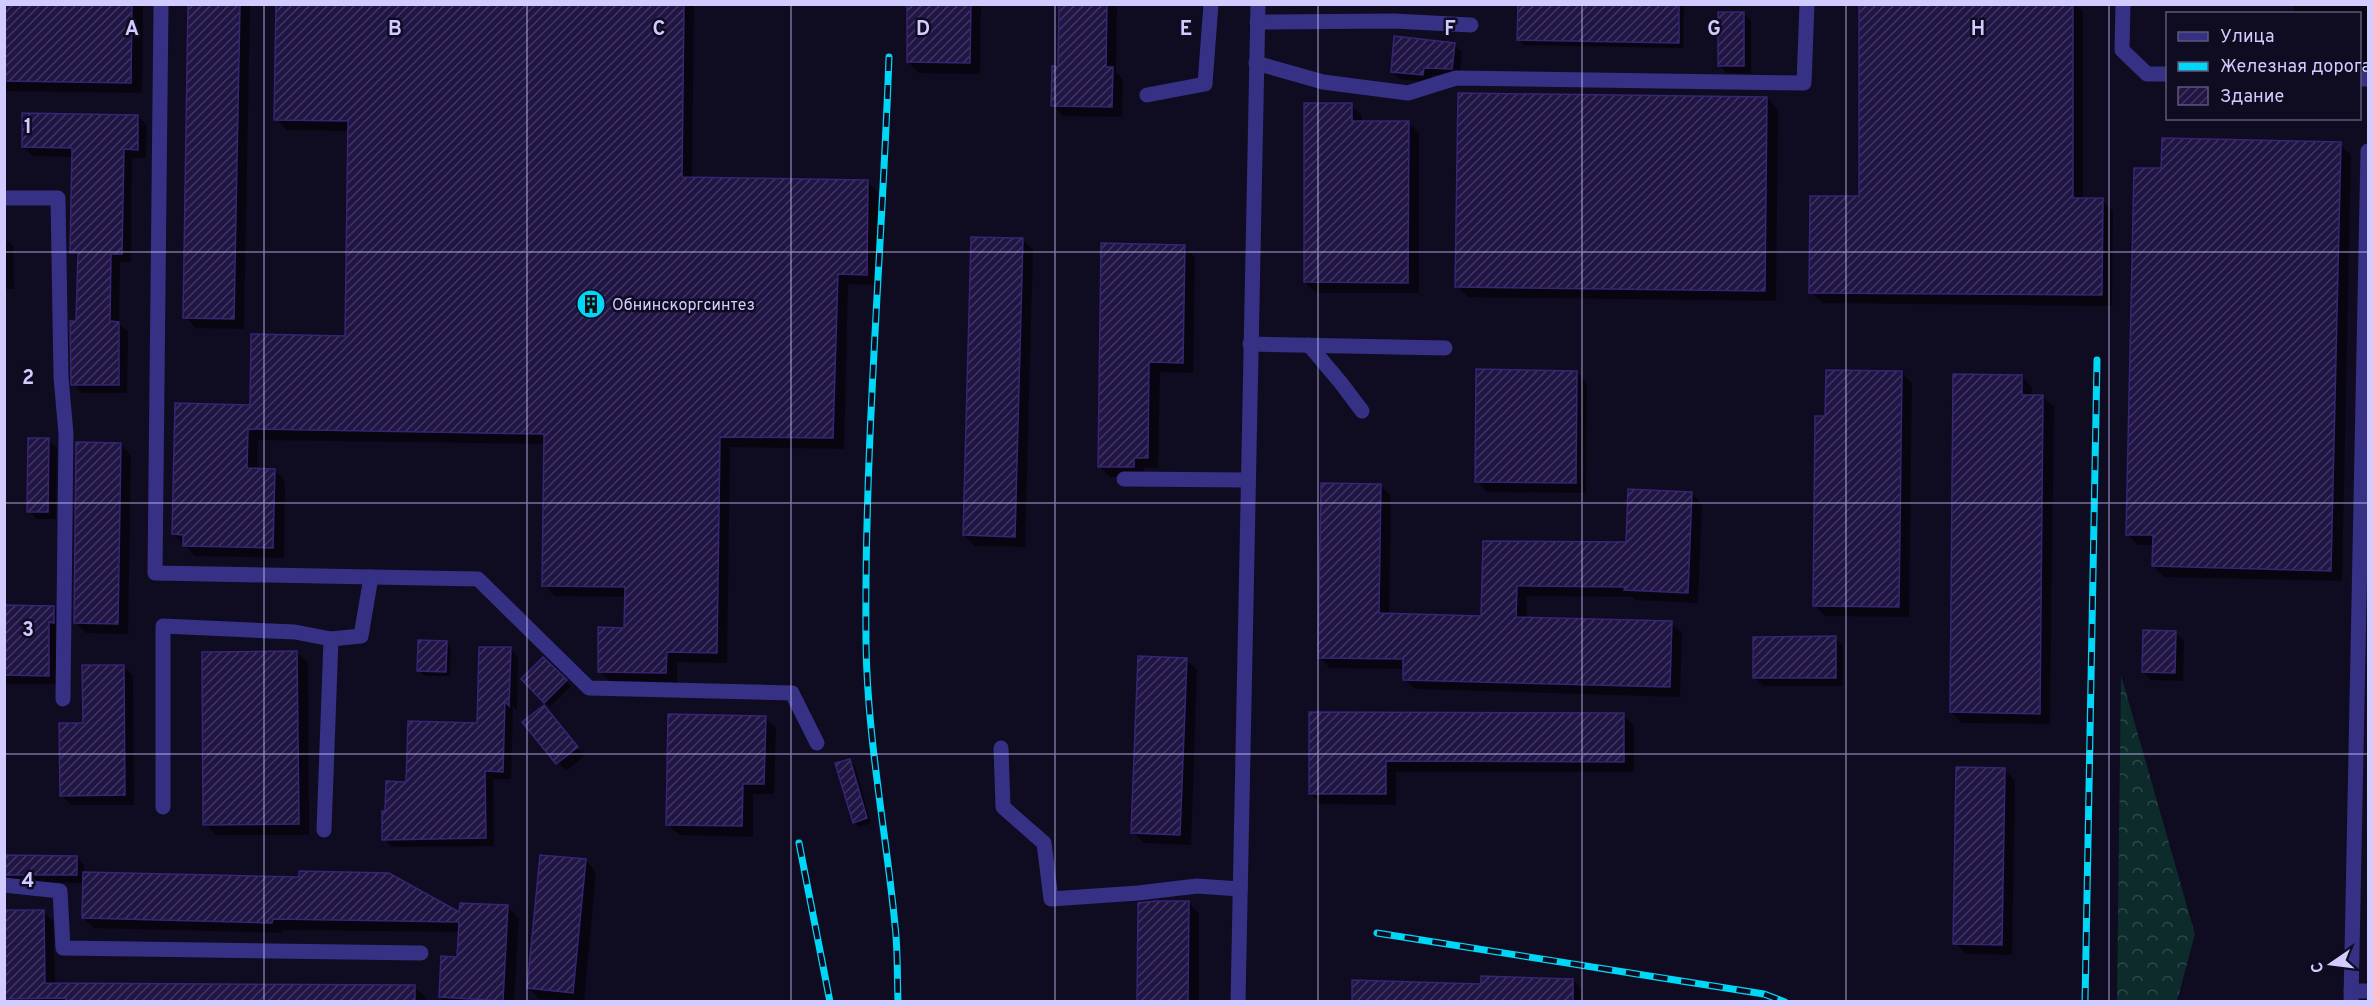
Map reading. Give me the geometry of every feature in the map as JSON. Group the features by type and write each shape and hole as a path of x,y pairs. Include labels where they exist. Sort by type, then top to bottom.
{"street":[{"path":"161,4 155,573 478,579 589,688 792,693 817,743"},
{"path":"1147,95 1205,84 1211,4"},
{"path":"1238,1002 1258,4"},
{"path":"1256,63 1323,82 1408,93 1456,78 1804,83 1807,4"},
{"path":"2123,4 2122,50 2147,74 2166,74"},
{"path":"1257,22 1394,21 1471,25"},
{"path":"2368,151 2351,996 2368,991"},
{"path":"4,198 58,198 61,377 66,434 63,699"},
{"path":"1250,344 1445,348"},
{"path":"1309,345 1362,411"},
{"path":"1124,479 1248,480"},
{"path":"163,807 163,626 295,632 331,639 361,636 371,577"},
{"path":"324,830 331,639"},
{"path":"1001,748 1003,807 1044,843 1051,898 1138,893 1197,886 1240,889"},
{"path":"4,885 60,891 63,948 421,953"}],"green space":[{"path":"2121,675 2195,934 2177,1001 2117,1001"}],"building":[{"path":"4,4 132,4 131,83 4,81"},
{"path":"188,4 240,4 234,319 183,318"},
{"name":"Обнинскоргсинтез","path":"276,4 684,4 682,177 868,180 867,275 838,274 833,438 720,437 717,653 667,652 666,673 598,672 598,627 624,628 625,587 542,586 544,434 248,429 247,468 275,469 273,548 183,546 183,535 172,534 175,403 250,405 251,334 345,336 348,121 274,120"},
{"path":"907,4 971,4 970,63 907,62"},
{"path":"1059,4 1107,4 1106,67 1113,67 1112,107 1051,106 1052,66 1058,67"},
{"path":"1518,4 1679,4 1679,43 1517,40"},
{"path":"1859,4 2073,4 2073,198 2103,198 2102,295 1809,293 1810,196 1859,196"},
{"path":"1718,12 1744,12 1744,66 1718,66"},
{"path":"1394,36 1455,43 1452,69 1424,68 1423,75 1391,72"},
{"path":"1458,93 1767,97 1765,291 1455,287"},
{"path":"1304,103 1352,103 1352,121 1409,121 1408,283 1304,282"},
{"path":"22,113 138,115 138,150 124,149 122,254 111,254 110,321 119,322 119,385 71,385 70,321 76,321 78,253 70,253 72,148 22,147"},
{"path":"2162,138 2341,142 2331,571 2152,566 2153,535 2126,535 2134,168 2161,168"},
{"path":"971,237 1023,238 1015,537 963,535"},
{"path":"1101,243 1185,245 1183,363 1149,362 1148,458 1134,458 1134,467 1098,467"},
{"path":"1476,369 1577,371 1576,483 1475,482"},
{"path":"1826,370 1902,371 1899,607 1813,606 1815,416 1825,416"},
{"path":"1953,374 2022,375 2022,395 2043,395 2040,714 1950,712"},
{"path":"28,438 49,438 48,512 27,512"},
{"path":"76,442 121,443 118,624 74,623"},
{"path":"1321,483 1381,484 1379,613 1481,616 1483,541 1626,542 1628,489 1692,492 1688,593 1624,590 1625,587 1517,586 1516,617 1672,621 1670,687 1403,680 1403,659 1318,658"},
{"path":"4,605 54,606 54,623 49,622 49,676 4,675"},
{"path":"2143,630 2176,631 2175,673 2142,672"},
{"path":"1836,636 1836,678 1753,678 1753,637"},
{"path":"418,640 447,641 446,672 417,671"},
{"path":"479,647 511,647 509,706 505,701 503,772 485,771 486,838 382,840 382,811 385,811 386,781 406,782 408,721 477,723"},
{"path":"297,651 299,824 203,825 202,652"},
{"path":"1138,656 1187,658 1180,835 1131,833"},
{"path":"543,657 567,680 544,703 521,679"},
{"path":"82,665 124,665 125,795 60,796 59,723 83,723"},
{"path":"544,705 578,747 556,764 522,722"},
{"path":"1309,712 1624,713 1624,762 1386,761 1386,794 1309,794"},
{"path":"668,714 766,716 764,784 743,784 742,826 666,825"},
{"path":"850,759 867,818 853,823 835,763"},
{"path":"1956,767 2005,768 2002,945 1953,944"},
{"path":"4,855 77,856 77,875 4,875"},
{"path":"540,855 586,859 573,993 527,988"},
{"path":"299,871 389,873 459,912 460,903 508,905 503,1001 439,997 441,956 457,957 459,922 273,919 272,923 82,918 83,872 299,877"},
{"path":"1189,901 1188,1002 1137,1002 1138,903"},
{"path":"4,910 44,910 45,983 415,985 415,1002 66,1002 66,998 4,999"},
{"path":"1481,976 1573,979 1573,1002 1352,1002 1352,980 1481,984"}],"railway":[{"path":"889,57 868,496 866,642 873,749 896,935 898,1002"},
{"path":"2085,1002 2097,360"},
{"path":"799,843 830,1002"},
{"path":"1377,933 1764,994 1785,1002"}],"place":[{"name":"Обнинскоргсинтез","path":"591,304"}]}
